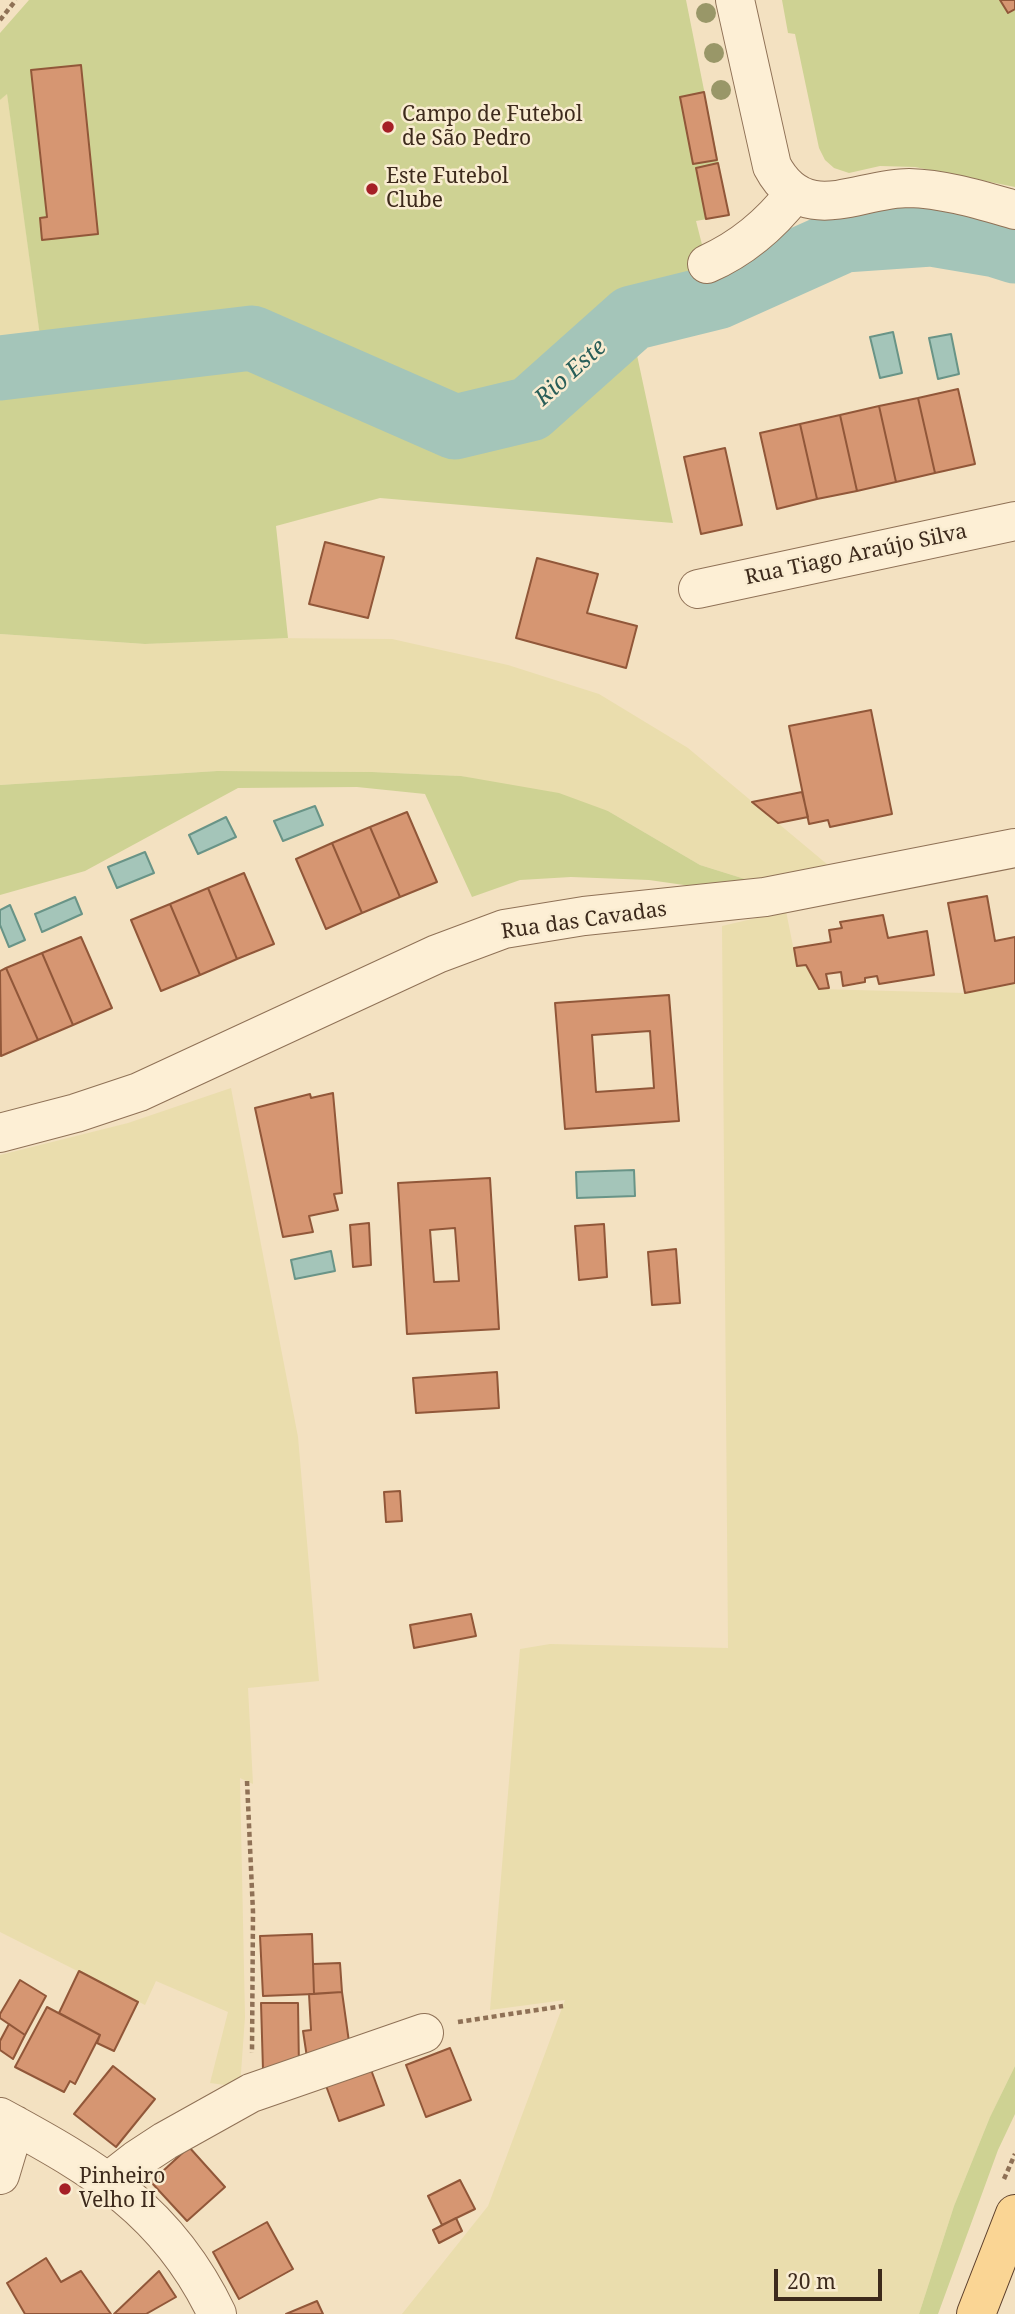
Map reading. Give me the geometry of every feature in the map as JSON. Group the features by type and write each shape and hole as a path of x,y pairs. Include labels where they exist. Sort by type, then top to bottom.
{"main road":[{"path":"976,2314 1015,2214"}],"street":[{"path":"735,0 772,166 781,182 794,194 815,200 837,201 905,188 939,190 1015,210"},
{"path":"707,264 724,257 759,234 778,216 794,194"},
{"name":"Rua Tiago Araújo Silva","path":"698,589 1015,521"},
{"name":"Rua das Cavadas","path":"0,1133 76,1113 139,1092 437,954 504,929 584,916 765,897 1015,848"},
{"path":"109,2181 165,2141 251,2093 424,2032"},
{"path":"0,2175 7,2121 109,2181 150,2215 182,2254 217,2314"}],"path":[{"path":"0,20 16,0"},
{"path":"247,1781 254,1984 251,2093"},
{"path":"424,2032 460,2022 563,2006"}],"shaded area":[{"path":"7,93 41,342 0,348 0,100"},
{"path":"0,634 145,644 266,638 392,639 508,665 599,694 688,748 828,865 781,876 748,880 700,865 608,811 461,776 372,772 217,771 0,785"},
{"path":"786,911 797,966 806,965 819,989 965,993 1015,983 1015,2066 990,2117 954,2206 919,2314 402,2314 488,2206 565,2000 490,2010 520,1649 550,1644 728,1648 722,926"},
{"path":"231,1088 298,1437 319,1681 248,1688 253,1784 240,1778 245,2017 240,2087 210,2083 228,2012 156,1981 145,2005 0,1932 0,1155 128,1123"}],"green space":[{"name":"Campo de Futebol de São Pedro","path":"29,0 686,0 729,215 696,221 712,284 627,310 521,396 450,408 249,325 42,351 7,94 0,100 0,33"},
{"path":"782,0 1000,0 1008,13 1015,9 1015,187 915,167 880,166 849,173 834,168 825,160 819,148 795,34 788,33"},
{"path":"632,332 673,523 380,498 276,526 288,638 145,644 0,634 0,381 250,350 447,436 534,419"},
{"path":"217,771 372,772 461,776 559,793 608,811 700,865 748,880 698,887 649,880 571,877 520,880 472,897 425,794 357,787 238,788 85,871 0,895 0,785"},
{"path":"1015,2066 1015,2114 998,2150 938,2314 919,2314 954,2206 990,2117"}],"water":[{"path":"893,332 902,373 880,378 870,337"},
{"path":"951,334 959,374 938,379 929,338"},
{"path":"315,806 323,825 283,841 274,821"},
{"path":"226,817 236,837 198,854 189,835"},
{"path":"145,852 154,873 117,888 108,867"},
{"path":"75,897 82,914 42,932 35,914"},
{"path":"10,905 25,940 9,947 0,925 0,910"},
{"path":"634,1170 635,1196 577,1198 576,1172"},
{"path":"331,1251 335,1271 295,1279 291,1260"}],"building":[{"path":"1000,0 1015,0 1015,9 1008,13"},
{"path":"81,65 98,234 42,240 40,218 47,217 31,70"},
{"path":"704,92 717,160 693,164 680,97"},
{"path":"718,163 729,215 706,219 696,168"},
{"path":"958,389 975,464 935,473 918,398"},
{"path":"918,398 935,473 896,482 879,406"},
{"path":"879,406 896,482 857,491 840,415"},
{"path":"840,415 857,491 817,499 800,424"},
{"path":"800,424 817,499 777,509 760,433"},
{"path":"725,448 742,525 701,534 684,457"},
{"path":"325,542 384,557 368,618 309,604"},
{"path":"537,558 598,574 587,613 637,626 626,668 516,638"},
{"path":"871,710 892,814 830,827 828,820 809,824 789,726"},
{"path":"802,792 808,817 778,823 752,802"},
{"path":"407,812 437,882 400,897 370,827"},
{"path":"370,827 400,897 362,913 332,843"},
{"path":"332,843 362,913 326,929 296,859"},
{"path":"244,873 274,944 237,959 208,888"},
{"path":"208,888 237,959 200,975 170,904"},
{"path":"987,896 995,941 1015,937 1015,983 965,993 948,903"},
{"path":"170,904 200,975 161,991 131,920"},
{"path":"883,915 888,938 927,931 934,975 879,984 877,976 865,978 865,982 843,986 841,972 826,974 829,988 819,989 806,965 797,966 794,948 831,942 829,930 842,928 840,922"},
{"path":"81,937 112,1008 73,1025 42,953"},
{"path":"42,953 73,1025 38,1040 6,968"},
{"path":"6,968 38,1040 1,1056 0,971"},
{"path":"669,995 679,1121 565,1129 555,1003","holes":["650,1031 654,1088 596,1092 592,1035"]},
{"path":"333,1093 342,1193 334,1194 338,1210 309,1216 313,1232 283,1237 255,1108 310,1094 311,1098"},
{"path":"490,1178 499,1329 407,1334 398,1183","holes":["455,1228 459,1281 434,1282 430,1230"]},
{"path":"369,1223 371,1265 353,1267 350,1225"},
{"path":"604,1224 607,1277 579,1280 575,1226"},
{"path":"676,1249 680,1303 652,1305 648,1252"},
{"path":"497,1372 499,1408 416,1413 413,1378"},
{"path":"400,1491 402,1521 386,1522 384,1492"},
{"path":"471,1614 476,1636 414,1648 410,1625"},
{"path":"312,1934 314,1994 263,1996 260,1936"},
{"path":"340,1963 342,1992 314,1994 313,1964"},
{"path":"79,1971 138,2002 114,2051 97,2043 100,2035 59,2013"},
{"path":"20,1980 46,1996 25,2035 0,2018"},
{"path":"342,1992 350,2049 308,2064 303,2031 311,2030 309,1994"},
{"path":"261,2003 298,2003 299,2069 263,2070"},
{"path":"47,2007 100,2035 75,2084 70,2081 64,2092 15,2067"},
{"path":"9,2024 25,2035 13,2059 0,2050 0,2041"},
{"path":"450,2048 471,2100 426,2117 406,2065"},
{"path":"113,2066 155,2099 116,2147 74,2114"},
{"path":"370,2067 384,2105 339,2121 325,2083"},
{"path":"189,2147 225,2187 187,2221 151,2182"},
{"path":"460,2180 475,2209 442,2225 428,2196"},
{"path":"456,2218 462,2231 439,2243 433,2230"},
{"path":"267,2222 293,2269 239,2299 213,2252"},
{"path":"46,2258 61,2282 81,2271 111,2314 25,2314 7,2283"},
{"path":"159,2271 176,2297 146,2314 114,2314"},
{"path":"317,2301 323,2314 286,2314"}],"waterway":[{"name":"Rio Este","path":"0,368 252,338 455,427 530,409 632,318 717,297 844,240 931,234 996,245 1015,251"}],"place":[{"name":"Campo de Futebol de São Pedro","path":"388,127"},
{"name":"Este Futebol Clube","path":"372,189"},
{"name":"Pinheiro Velho II","path":"65,2189"}]}
